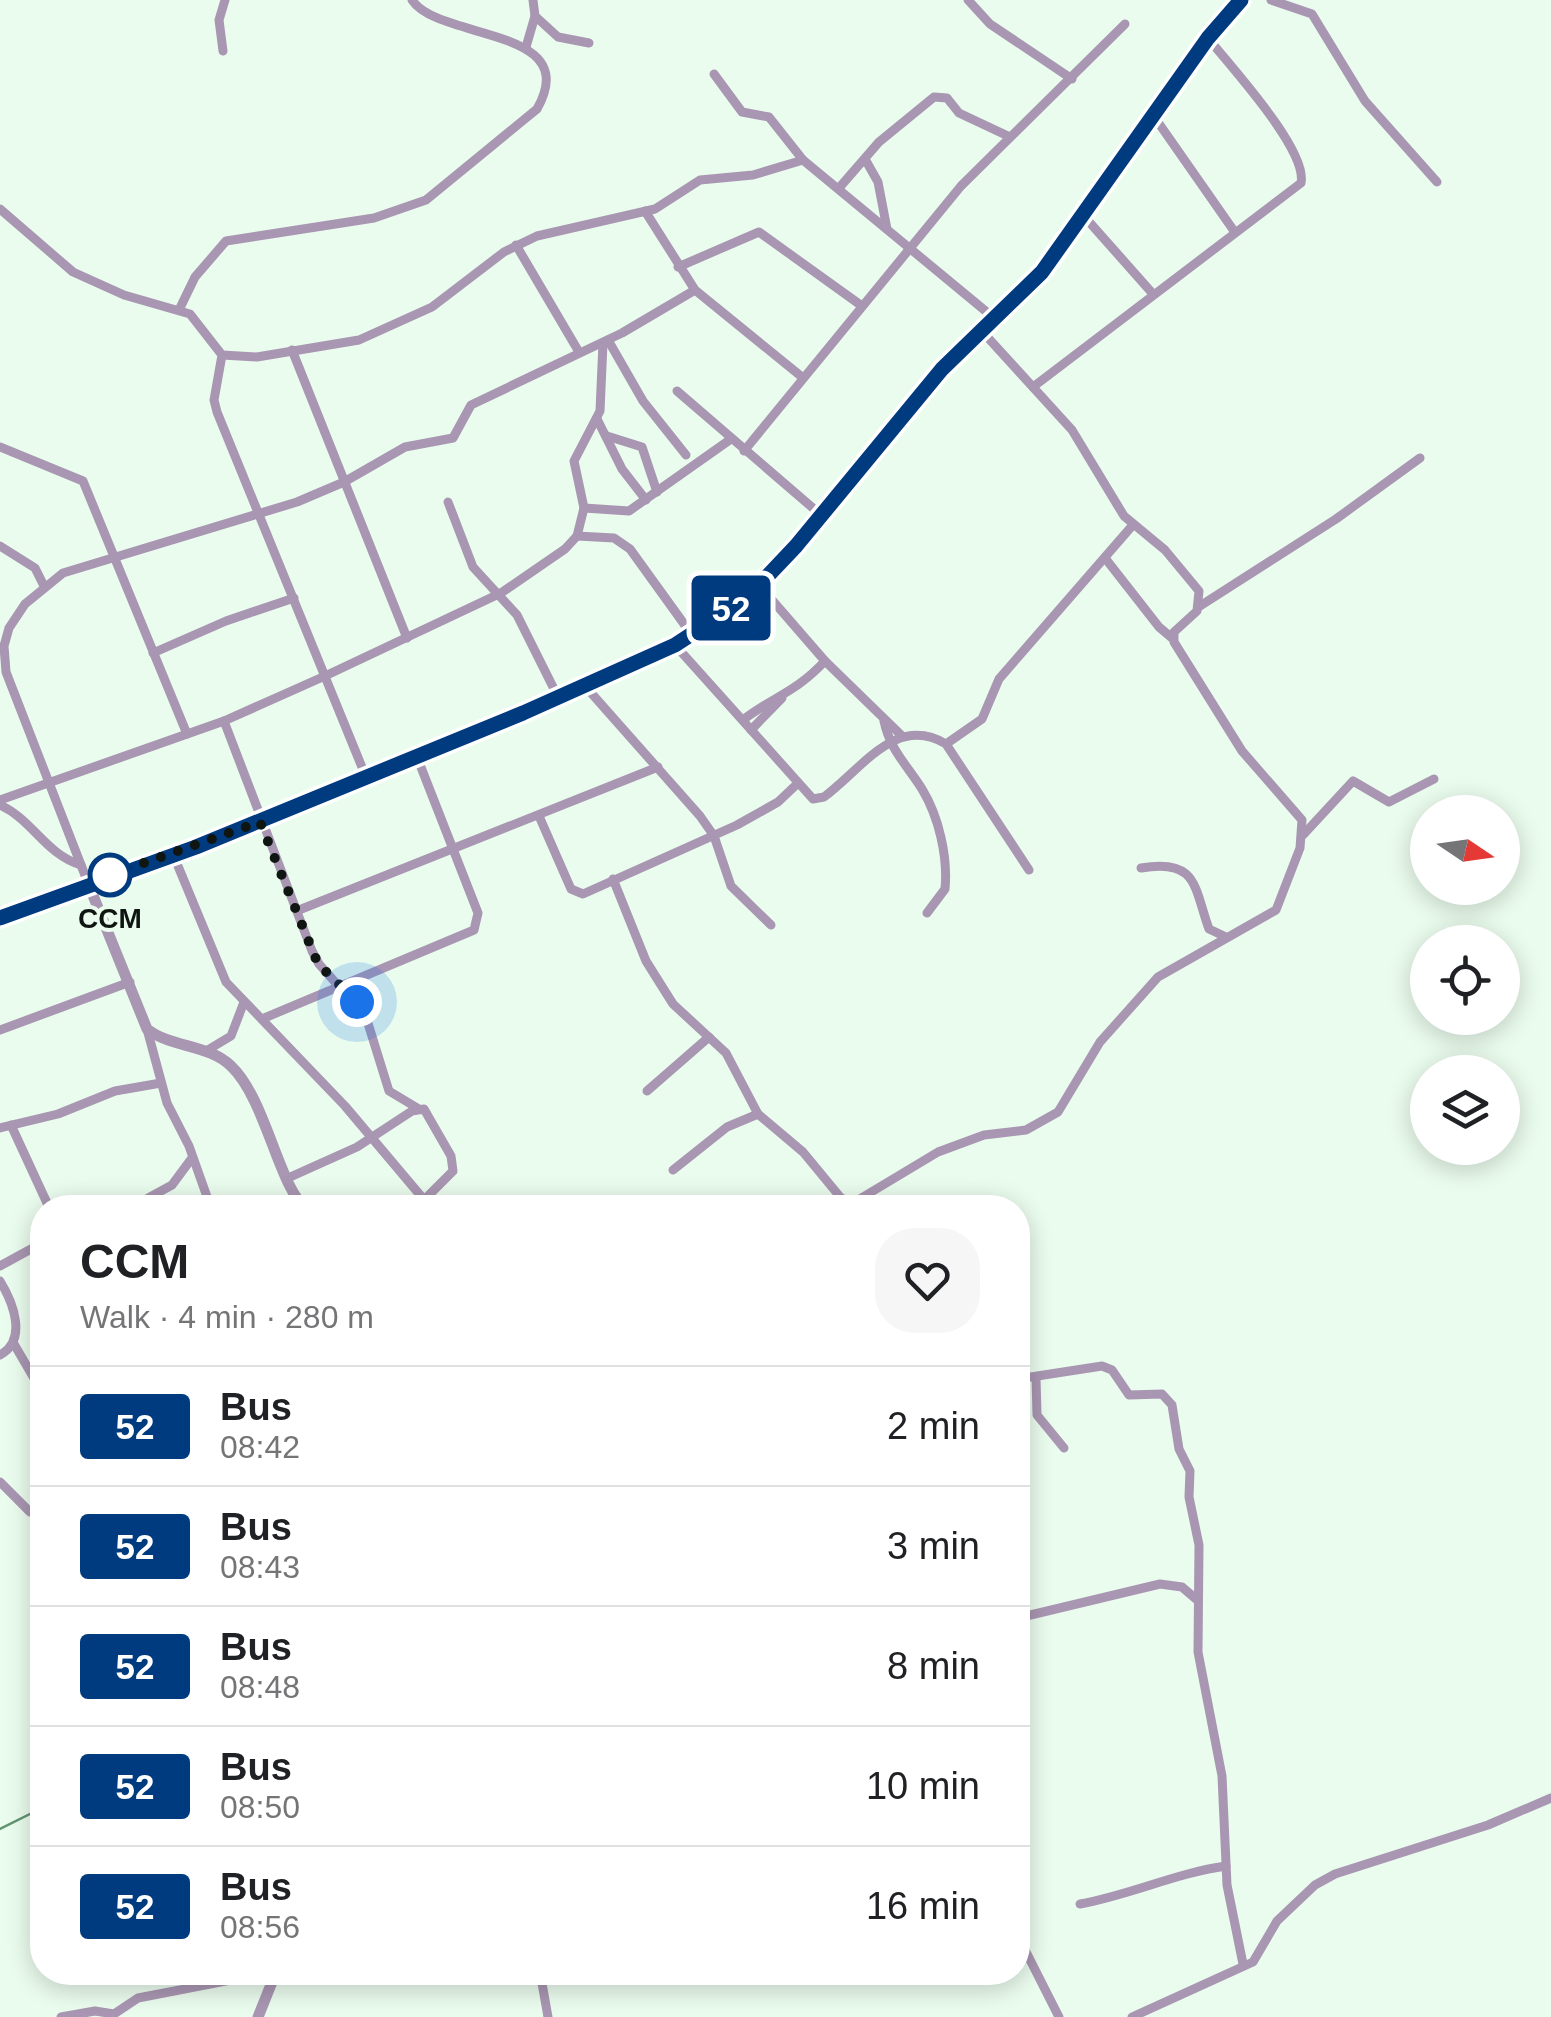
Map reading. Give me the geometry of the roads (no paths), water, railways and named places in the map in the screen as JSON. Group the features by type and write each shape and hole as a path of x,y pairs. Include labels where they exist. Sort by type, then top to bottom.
{"main road":[{"path":"0,918 260,822 585,686 692,635 759,585 942,369 1042,272 1208,38 1241,0"}],"street":[{"path":"223,51 219,20 224,0"},
{"path":"526,47 535,16 533,0"},
{"path":"968,0 990,24 1072,78"},
{"path":"1271,0 1312,14 1365,101 1437,182"},
{"path":"180,308 194,276 226,241 374,218 426,200 524,123 543,98 544,68 526,47 422,16 415,1"},
{"path":"535,16 564,40 589,43"},
{"path":"744,451 802,377 1008,136 1125,24"},
{"path":"1033,388 1234,231 1302,184 1302,169 1268,114 1208,38"},
{"path":"714,74 738,109 769,117 804,160 994,318"},
{"path":"839,188 896,126 939,96 960,113 1008,136"},
{"path":"1154,115 1234,231"},
{"path":"865,158 878,182 888,228"},
{"path":"0,209 73,272 124,295 180,308 222,355 257,356 359,340 432,308 516,244 563,228 665,204 700,180 753,175 804,160"},
{"path":"644,211 695,290 802,377"},
{"path":"1083,215 1153,294"},
{"path":"678,267 759,232 862,306"},
{"path":"516,244 579,352"},
{"path":"207,1195 160,1083 148,1029 130,982 46,781 6,672 4,646 9,628 44,586 82,566 259,513 344,482 405,447 452,438 471,405 605,342 695,290"},
{"path":"980,329 1072,430 1132,526 1178,565 1198,591 1200,606"},
{"path":"81,865 54,852 0,802 46,781 224,721 407,638 501,594 577,536 584,508 574,462 597,418 602,399 605,342"},
{"path":"605,342 643,402 686,455"},
{"path":"292,350 407,638"},
{"path":"222,355 217,412 366,777"},
{"path":"677,391 821,515"},
{"path":"597,418 622,469 646,500"},
{"path":"607,436 642,447 657,492"},
{"path":"584,508 622,514 731,439"},
{"path":"0,446 32,463 78,476 91,493 113,558 188,734"},
{"path":"1172,638 1200,606 1336,519 1420,458"},
{"path":"448,502 479,577 501,594 518,615 558,697"},
{"path":"946,744 982,719 999,679 1132,526"},
{"path":"577,536 614,538 630,548 692,635"},
{"path":"0,546 35,568 44,586"},
{"path":"1105,558 1158,628 1172,638 1242,752 1297,811 1304,835"},
{"path":"759,585 825,661 901,735"},
{"path":"154,653 226,621 294,598"},
{"path":"675,645 813,800 824,797 901,735 928,733 946,744 1029,870"},
{"path":"751,730 825,661"},
{"path":"585,686 714,836 731,886 771,925"},
{"path":"743,720 768,702 782,698"},
{"path":"224,721 318,964 366,1017 388,1091 428,1113 454,1162 448,1180 434,1195"},
{"path":"884,721 889,744 922,788 937,823 945,889 927,913"},
{"path":"262,1020 339,983 474,930 478,913 417,757"},
{"path":"299,910 658,767"},
{"path":"868,1195 938,1152 984,1135 1026,1130 1058,1112 1100,1042 1170,967 1276,910 1304,835 1353,781 1389,802 1434,779"},
{"path":"539,816 571,888 583,894 714,836 778,802 796,784"},
{"path":"174,854 219,971 372,1138 416,1195"},
{"path":"1141,868 1168,866 1186,872 1198,891 1209,929 1218,937 1229,937"},
{"path":"613,880 659,984 687,1020 726,1053 758,1114 803,1152 838,1195"},
{"path":"0,1030 130,982"},
{"path":"206,1052 231,1036 244,1002"},
{"path":"148,1029 230,1064 244,1082 293,1195"},
{"path":"647,1091 709,1038"},
{"path":"0,1128 58,1114 115,1091 160,1083"},
{"path":"288,1178 372,1138 418,1109"},
{"path":"673,1170 727,1127 758,1114"},
{"path":"11,1125 43,1195"},
{"path":"155,1195 172,1186 192,1158"},
{"path":"0,1266 30,1247"},
{"path":"0,1281 13,1309 14,1344 30,1371"},
{"path":"0,1355 14,1344"},
{"path":"1030,1378 1102,1366 1112,1370 1133,1397 1156,1392 1168,1397 1177,1418 1179,1449 1190,1471 1189,1497 1199,1545 1198,1652 1222,1776 1226,1866 1242,1964"},
{"path":"1036,1378 1037,1416 1064,1448"},
{"path":"0,1482 30,1512"},
{"path":"1030,1615 1160,1584 1182,1588 1196,1600"},
{"path":"1132,2017 1256,1959 1277,1921 1335,1874 1488,1825 1551,1798"},
{"path":"1080,1904 1128,1895 1192,1871 1226,1866"},
{"path":"1030,1960 1059,2017"},
{"path":"61,2017 96,2012 114,2014 138,1998 206,1985"},
{"path":"258,2017 270,1985"},
{"path":"542,1985 548,2017"}],"waterway":[{"path":"0,1829 30,1814"}],"place":[{"name":"CCM","path":"110,875"}]}
